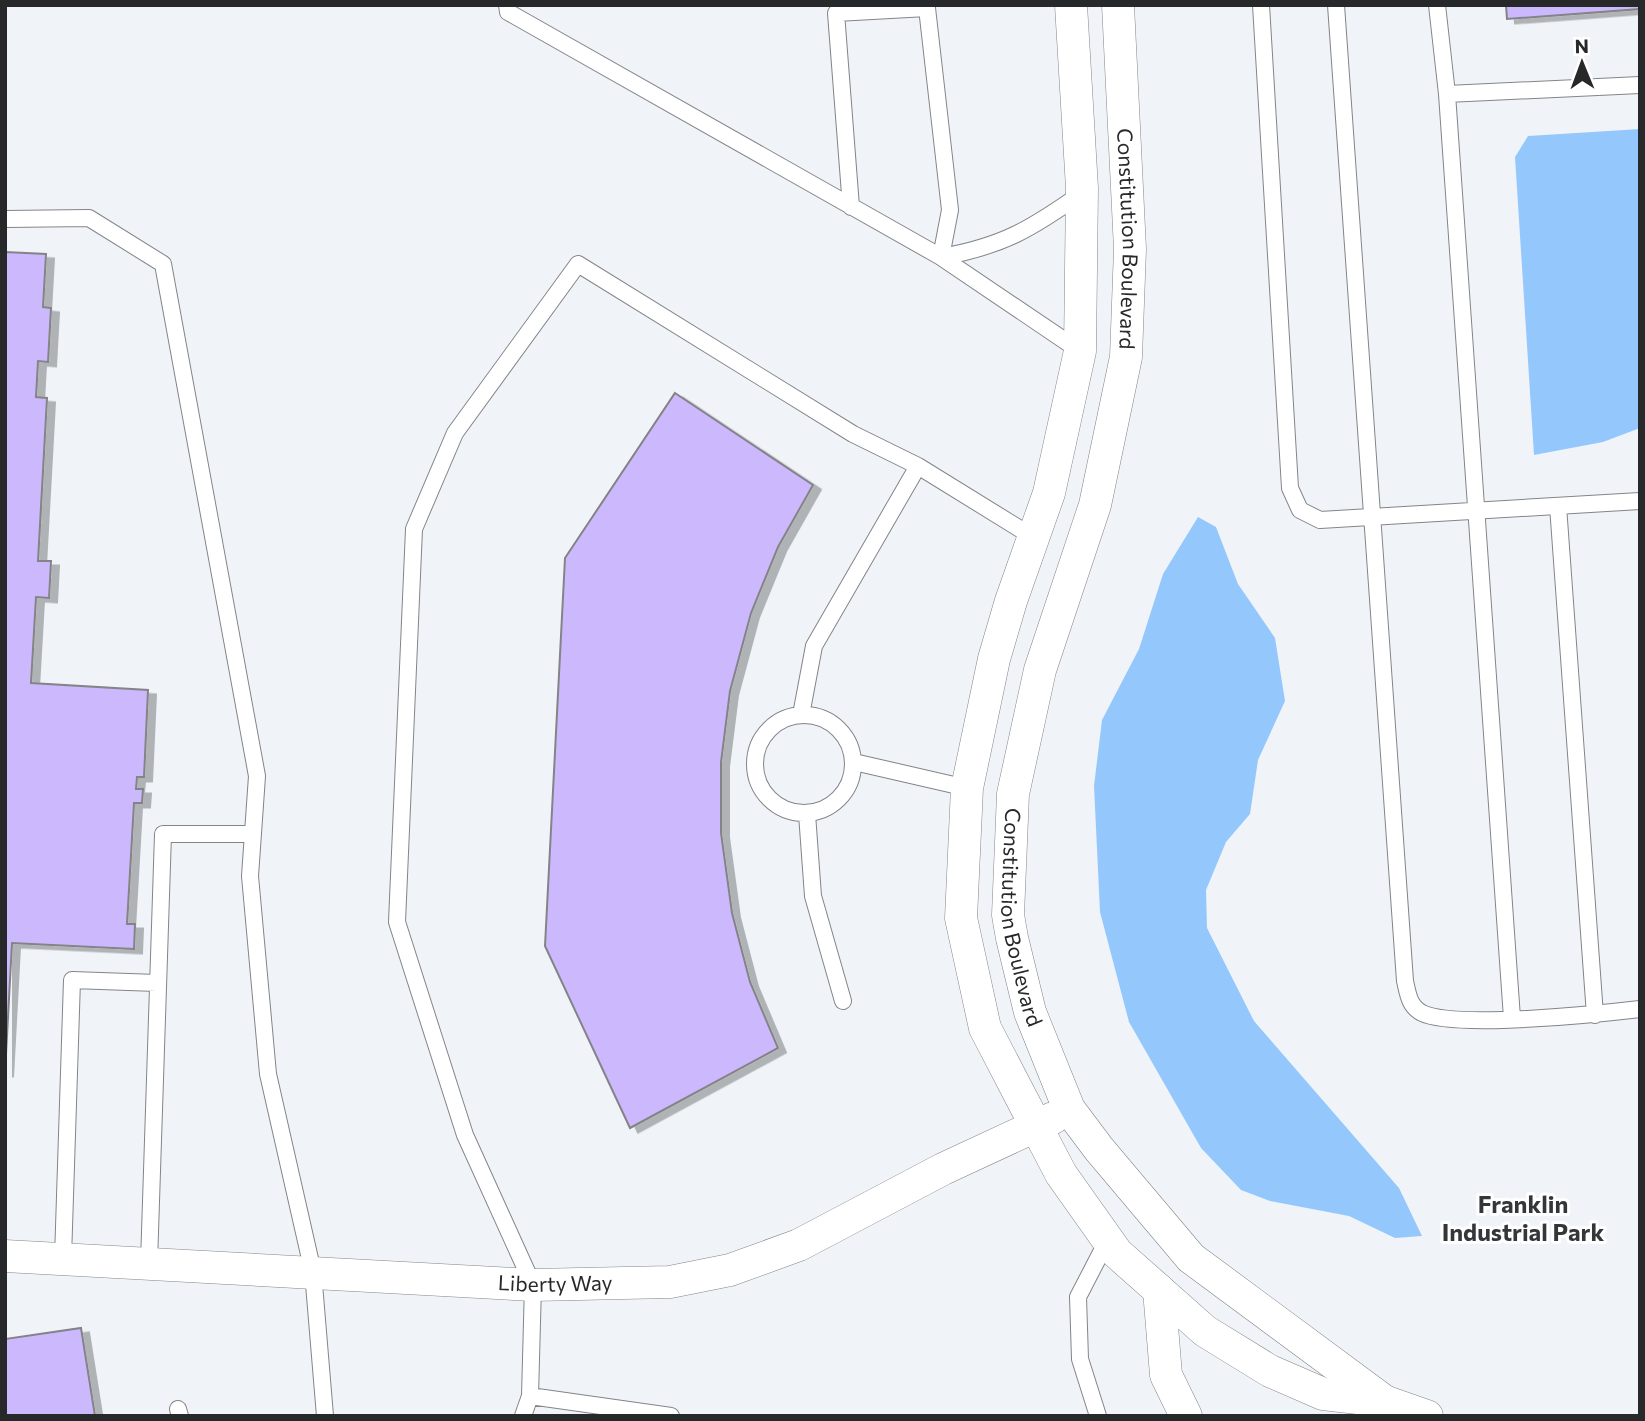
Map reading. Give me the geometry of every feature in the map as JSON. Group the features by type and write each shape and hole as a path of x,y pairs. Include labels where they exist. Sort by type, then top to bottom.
{"street":[{"name":"Constitution Boulevard","path":"1070,5 1082,194 1080,351 1049,493 994,659 967,788 961,918 985,1028 1061,1174 1117,1253 1158,1290 1205,1331 1270,1371 1323,1394 1379,1409 1427,1416"},
{"name":"Constitution Boulevard","path":"1118,5 1130,249 1126,357 1095,505 1043,659 1013,794 1009,915 1012,938 1030,1012 1069,1109 1191,1258 1379,1409"},
{"name":"Liberty Way","path":"5,1256 533,1286 670,1282 730,1270 799,1245 943,1169 1035,1128 1069,1109"},
{"path":"1158,1290 1166,1375 1186,1416"}],"lane":[{"path":"507,5 508,12 941,257 1080,351"},
{"path":"1261,5 1290,488 1300,510 1320,520 1640,501"},
{"path":"1336,5 1405,981 1411,1005 1423,1014 1458,1020 1595,1014 1640,1009"},
{"path":"1437,5 1447,94 1512,1018"},
{"path":"851,206 836,13 927,8 950,210 941,257"},
{"path":"1447,94 1640,85"},
{"path":"941,257 982,250 1015,237 1082,194"},
{"path":"5,219 89,218 163,264 257,776 250,876 268,1074 313,1272 325,1416"},
{"path":"523,1416 530,1396 533,1286 465,1135 397,922 414,529 454,433 578,264 853,434 918,466 1033,537"},
{"path":"801,715 814,646 918,466"},
{"path":"1559,506 1595,1014"},
{"path":"801,715 817,716 837,728 850,747 854,762 846,791 822,810 807,814 777,806 765,796 754,767 762,737 786,718 801,715"},
{"path":"854,762 967,788"},
{"path":"807,814 813,896 842,1000"},
{"path":"149,1263 163,834 253,834"},
{"path":"63,1258 72,980 157,983"},
{"path":"1098,1416 1080,1359 1079,1297 1108,1239"},
{"path":"530,1396 671,1416"}],"shaded area":[{"path":"1640,129 1640,428 1603,442 1534,455 1515,157 1528,136"},
{"path":"1198,517 1216,527 1238,584 1275,638 1285,701 1258,760 1250,814 1226,842 1206,890 1207,928 1254,1021 1399,1188 1422,1236 1395,1238 1349,1216 1270,1201 1241,1190 1201,1148 1129,1022 1100,912 1094,786 1102,720 1139,649 1163,574"}],"building":[{"path":"1506,5 1640,5 1640,9 1507,19"},
{"path":"5,252 46,254 43,307 51,308 48,362 38,361 36,397 47,398 38,561 51,561 49,598 36,597 31,683 148,690 144,777 137,777 136,789 143,789 142,803 134,803 127,924 135,924 134,949 12,943 5,1073"},
{"path":"675,393 813,485 778,547 751,613 730,691 721,762 721,833 732,913 750,982 778,1048 630,1128 545,946 565,558"},
{"path":"81,1328 95,1416 5,1416 5,1339"}],"district":[{"name":"Franklin Industrial Park","path":"1523,1219"}]}
